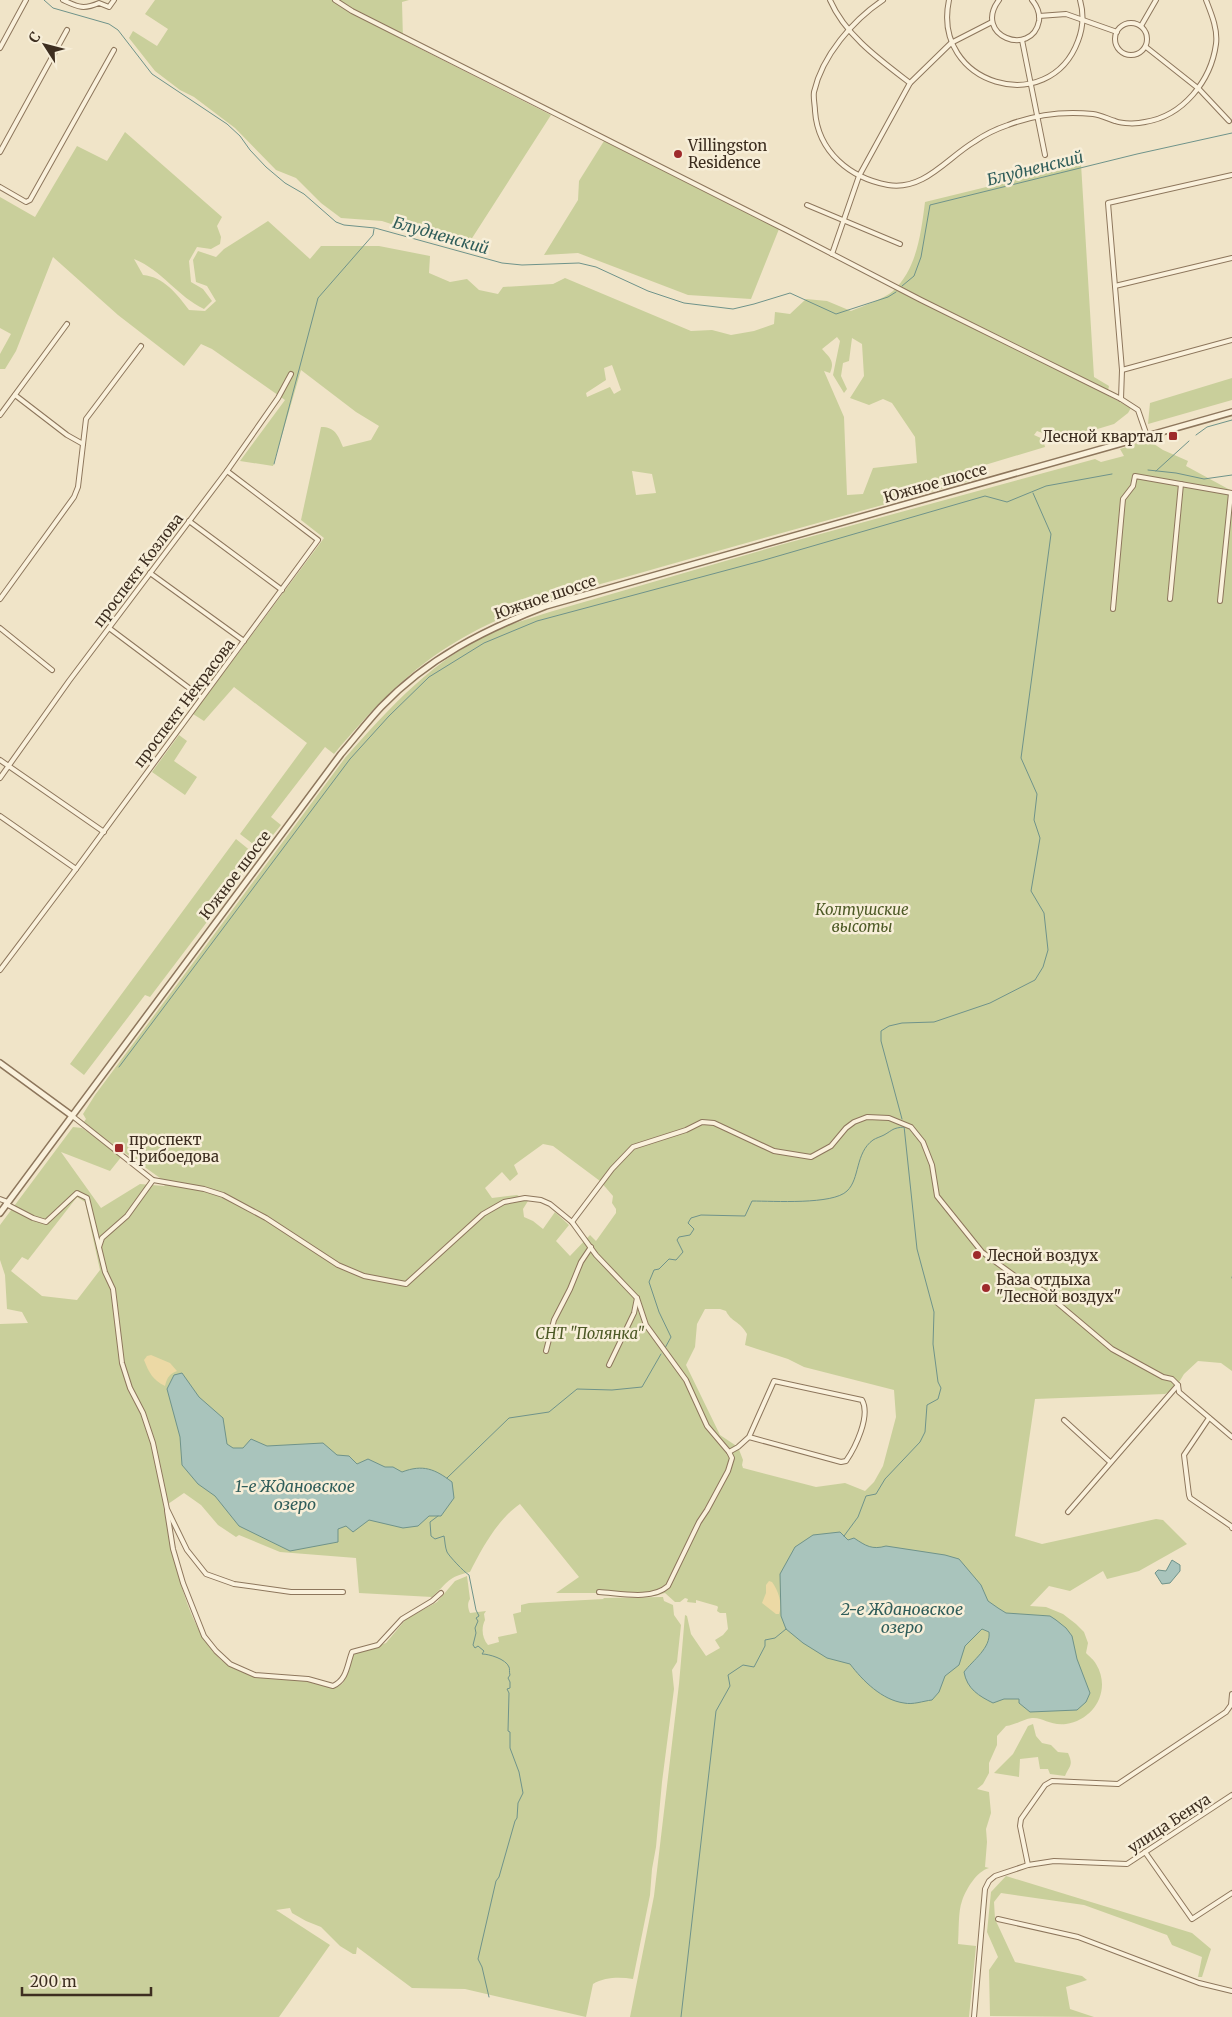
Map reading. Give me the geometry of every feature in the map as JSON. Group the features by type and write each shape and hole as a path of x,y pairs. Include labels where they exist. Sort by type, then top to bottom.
{"street":[{"path":"0,48 26,0"},
{"path":"63,0 78,7 88,8 99,3 109,7 114,0"},
{"path":"335,0 360,15 486,80 930,305 1121,399 1138,410 1147,436"},
{"path":"830,0 835,12 848,29 882,62 910,82"},
{"path":"883,0 868,10 848,29 822,69 814,94 816,122 827,149 841,165 859,176 890,185 913,182 930,176 974,142 1007,125 1037,117 1057,114 1094,114 1118,122 1145,122 1173,113 1199,90 1210,69 1217,43 1214,19 1206,0"},
{"path":"949,0 947,22 952,43 963,61 979,75 1000,84 1021,85 1042,79 1061,67 1074,50 1082,30 1080,0"},
{"path":"999,0 994,7 992,22 995,30 1007,39 1022,40 1035,31 1039,16 1036,5 1032,0"},
{"path":"1036,5 1041,0"},
{"path":"1141,26 1156,0"},
{"path":"1039,16 1066,14 1118,32"},
{"path":"832,254 859,176 910,82 952,43 992,22"},
{"path":"1130,23 1141,26 1147,35 1146,47 1134,55 1124,54 1117,46 1116,36 1121,28 1130,23"},
{"path":"0,152 67,30"},
{"path":"1022,40 1045,155"},
{"path":"1146,47 1199,90 1229,121"},
{"path":"0,187 26,202 30,200 114,50"},
{"path":"1121,399 1122,370 1108,203 1232,175"},
{"path":"807,205 843,222 900,244"},
{"path":"1115,286 1232,258"},
{"path":"0,415 67,324"},
{"path":"1122,370 1232,340"},
{"path":"0,599 74,497 78,487 86,419 141,346"},
{"name":"проспект Козлова","path":"0,778 109,628 227,472 278,398 292,374"},
{"path":"16,395 67,435 83,444"},
{"name":"Южное шоссе","path":"0,1213 341,754 380,708 406,684 453,649 498,625 546,606 1232,412"},
{"name":"проспект Некрасова","path":"0,970 104,832 201,697 318,540 227,472"},
{"path":"1113,610 1123,499 1133,486 1135,476 1231,493 1220,601"},
{"path":"1170,599 1181,484"},
{"path":"189,521 282,590"},
{"path":"150,573 244,641"},
{"path":"0,628 52,670"},
{"path":"109,628 201,697"},
{"path":"0,760 104,832"},
{"path":"0,816 76,869"},
{"path":"0,1063 153,1180 204,1189 223,1195 266,1218 338,1265 364,1276 406,1284 482,1214 504,1202 524,1198 541,1200 550,1204 572,1222 591,1248 638,1298 646,1325 686,1380 707,1426 732,1458 728,1471 707,1510 698,1522 668,1586 659,1592 646,1595 599,1592"},
{"path":"572,1222 612,1169 633,1147 686,1130 702,1122 714,1123 774,1151 812,1157 831,1146 846,1128 854,1122 867,1117 889,1118 911,1127 923,1142 932,1164 937,1196 982,1252 1019,1279 1042,1290 1086,1326 1108,1347 1156,1373 1172,1379 1178,1385 1179,1392 1232,1437"},
{"path":"99,1247 102,1238 132,1211 153,1180"},
{"path":"0,1199 33,1218 46,1222 77,1192 86,1198 105,1272 113,1289 122,1363 130,1388 143,1414 153,1443 173,1548 183,1583 204,1636 230,1664 255,1675 308,1679 333,1686 342,1680 347,1671 352,1652 378,1645 402,1619 432,1601 441,1593"},
{"path":"546,1351 554,1320 568,1294 581,1262 591,1248"},
{"path":"609,1365 634,1313 638,1298"},
{"path":"729,1452 749,1437 774,1382 862,1400 864,1404 862,1431 846,1461 841,1462 804,1453 749,1437"},
{"path":"1068,1512 1178,1385"},
{"path":"1209,1418 1184,1455 1189,1495 1190,1498 1232,1528"},
{"path":"1064,1420 1110,1462"},
{"path":"167,1509 181,1540 206,1574 234,1584 260,1589 300,1592 343,1592"},
{"path":"1028,1865 1020,1826 1021,1819 1045,1786 1052,1781 1118,1784 1226,1712 1231,1705 1232,1694"},
{"name":"улица Бенуа","path":"974,2017 985,1889 989,1881 995,1876 1028,1865 1054,1861 1127,1864 1232,1795"},
{"path":"1145,1852 1192,1919 1232,1893"},
{"path":"998,1919 1078,1937 1199,1983 1232,1991"}],"green space":[{"path":"155,0 409,0 402,2 403,40 551,115 467,246 452,244 382,221 341,218 321,203 296,178 276,170 235,128 155,71 129,38 133,31 157,46 168,29 145,14"},
{"path":"125,132 222,217 217,226 221,237 220,244 211,249 197,247 189,261 191,282 203,289 212,301 204,309 186,298 153,270 134,259 143,275 151,276 164,283 175,292 189,310 205,311 216,301 207,286 196,282 193,260 198,251 216,257 224,249 268,221 310,259 321,246 379,246 430,256 429,273 450,282 467,279 479,290 498,294 503,287 553,284 565,278 691,331 712,330 731,335 754,331 774,324 775,312 790,314 806,299 827,301 851,311 889,294 901,282 913,261 925,202 1081,164 1094,377 1109,386 1107,395 1131,408 1128,413 1114,424 1061,440 1037,431 1034,435 1043,439 1045,447 975,468 981,478 579,590 499,619 473,632 432,657 402,682 374,709 334,754 325,747 271,817 281,825 261,850 240,834 307,743 234,687 204,721 193,714 324,538 301,520 321,427 333,430 343,447 371,440 379,426 356,412 301,370 273,466 240,461 285,400 212,349 201,344 184,366 118,315 53,257 16,351 5,369 0,369 0,354 11,334 0,328 0,197 35,217 77,146 107,161","holes":["837,337 840,341 833,375 844,393 847,389 841,376 843,363 849,361 852,338 862,344 864,376 850,398 869,405 883,399 892,403 915,437 917,463 873,468 863,494 847,495 844,417 824,371 830,373 832,363 822,349","612,365 621,390 614,394 610,387 587,397 586,393 606,380 604,368","632,471 652,474 656,493 636,495"]},
{"path":"604,141 779,229 751,299 688,295 578,253 544,255 578,200 579,181"},
{"path":"1232,378 1232,400 1148,424 1150,403"},
{"name":"Колтушские высоты","path":"1148,440 1163,450 1188,461 1186,466 1232,491 1232,1371 1221,1363 1198,1361 1184,1374 1175,1389 1165,1394 1035,1399 1015,1536 1042,1544 1156,1519 1163,1520 1187,1544 1139,1571 1107,1579 1103,1571 1070,1591 1049,1586 1030,1606 1046,1607 1063,1614 1084,1632 1088,1643 1086,1653 1095,1663 1100,1674 1101,1693 1098,1702 1092,1710 1085,1717 1076,1721 1060,1724 1036,1718 1029,1719 1006,1726 997,1736 997,1745 989,1763 989,1773 983,1784 977,1789 989,1792 991,1813 986,1829 985,1867 989,1868 980,1873 969,1886 962,1901 959,1916 958,1944 976,1946 969,2017 630,2017 654,1896 679,1684 685,1615 687,1616 691,1634 706,1656 720,1648 715,1640 728,1629 726,1613 717,1611 717,1606 696,1600 696,1603 687,1602 688,1599 685,1598 680,1602 675,1602 665,1593 655,1596 556,1593 579,1577 520,1504 498,1526 485,1544 470,1572 452,1578 432,1597 359,1593 356,1558 280,1552 239,1535 236,1537 218,1525 201,1505 184,1493 168,1504 168,1501 163,1502 177,1570 184,1595 194,1619 205,1640 219,1657 239,1671 268,1677 269,1679 302,1680 336,1687 342,1684 346,1678 350,1660 355,1653 386,1643 406,1619 437,1602 455,1581 467,1576 470,1613 486,1611 484,1614 483,1633 488,1645 499,1642 498,1637 517,1633 513,1614 521,1612 521,1605 529,1603 603,1598 663,1597 664,1601 673,1605 674,1615 681,1625 677,1662 672,1670 674,1689 650,1895 633,1979 613,1978 593,1984 586,2017 465,1989 412,1988 357,1947 356,1954 353,1954 340,1946 321,1927 292,1913 290,1908 276,1910 330,1945 279,2017 0,2017 0,1324 28,1323 22,1312 7,1309 5,1275 0,1260 0,1225 73,1127 82,1128 122,1156 110,1171 61,1152 101,1208 140,1184 164,1186 167,1183 83,1123 86,1119 83,1114 95,1095 345,758 397,702 454,654 499,629 553,611 780,545 1095,459 1101,462 1124,456 1120,449","holes":["543,1144 553,1146 600,1181 613,1196 612,1203 616,1213 596,1241 590,1235 570,1256 556,1241 569,1225 555,1212 543,1229 524,1217 523,1209 528,1201 517,1195 492,1198 485,1188 502,1172 510,1181 518,1174 514,1165","77,1197 85,1202 100,1270 77,1300 42,1296 11,1271 22,1257 28,1260","705,1309 726,1311 747,1334 745,1345 788,1359 804,1367 894,1390 896,1417 883,1466 874,1482 865,1491 845,1483 816,1487 743,1468 743,1460 738,1447 720,1435 686,1365 695,1347 697,1324"]},
{"path":"179,735 187,741 174,761 197,777 185,795 152,772"},
{"path":"236,839 257,856 150,997 145,995 84,1075 70,1064"},
{"path":"1033,1724 1036,1736 1042,1743 1051,1745 1058,1752 1068,1753 1071,1763 1065,1776 1050,1774 1048,1769 1040,1769 1038,1757 1020,1759 1019,1777 994,1773 1013,1754 1028,1726"},
{"path":"1006,1876 1192,1933 1211,1949 1202,1977 1198,1977 1202,1957 1172,1945 1167,1935 1084,1905 1001,1893 994,1902 995,1919 1015,1962 1082,1976 1087,1980 1066,1987 1070,2009 1094,2017 990,2016 989,1970 998,1957 987,1932 991,1892"}],"sand":[{"path":"151,1355 170,1363 177,1371 172,1373 165,1386 154,1379 146,1365 144,1360 147,1356"},
{"path":"769,1581 772,1582 778,1593 779,1614 776,1614 762,1603 766,1593 766,1585"}],"water":[{"name":"1-е Ждановское озеро","path":"182,1373 199,1397 223,1418 227,1444 233,1448 243,1448 251,1439 267,1446 323,1443 337,1455 349,1456 357,1464 368,1459 402,1472 416,1468 434,1471 452,1482 454,1498 441,1516 429,1516 418,1526 403,1528 369,1520 353,1532 346,1526 338,1529 338,1542 290,1551 239,1526 215,1496 198,1484 182,1465 180,1437 167,1389 174,1375"},
{"name":"2-е Ждановское озеро","path":"840,1532 848,1540 854,1538 873,1547 886,1546 959,1559 981,1585 988,1601 998,1608 1006,1613 1050,1616 1056,1620 1072,1636 1077,1659 1090,1693 1086,1702 1077,1710 1030,1712 1019,1703 1019,1699 1004,1699 993,1703 978,1695 968,1683 964,1672 981,1654 987,1643 989,1632 982,1629 965,1646 959,1665 945,1676 939,1692 932,1700 911,1704 888,1698 867,1683 850,1664 827,1658 803,1643 786,1629 781,1616 780,1574 795,1547 813,1535"},
{"path":"1172,1560 1180,1565 1180,1571 1170,1583 1162,1584 1155,1573 1158,1570 1166,1571"}],"waterway":[{"name":"Блудненский","path":"44,0 53,8 109,24 118,30 152,74 227,124 240,136 266,167 285,183 304,194 336,222 344,225 375,228 502,263 522,265 579,263 596,267 648,291 684,303 733,309 790,293 836,314 888,297 896,292"},
{"name":"Блудненский","path":"902,286 914,276 921,257 930,205 1137,154 1232,133"},
{"path":"274,464 318,298 373,235 374,229"},
{"path":"1196,435 1207,427 1232,420"},
{"path":"1156,471 1189,441"},
{"path":"1148,470 1204,479 1232,475"},
{"path":"119,1067 350,759 389,716 429,677 484,643 537,621 761,561 985,496 1007,502 1046,486 1112,474"},
{"path":"902,1119 881,1041 881,1031 889,1026 902,1023 934,1022 990,1003 1035,980 1043,967 1048,950 1044,913 1031,891 1040,838 1034,820 1037,794 1021,758 1051,534 1033,493"},
{"path":"844,1536 858,1517 866,1496 876,1494 885,1479 920,1442 925,1432 927,1405 938,1399 941,1388 938,1382 933,1344 934,1312 917,1249 904,1126"},
{"path":"665,1348 671,1337 659,1312 649,1282 654,1270 659,1269 669,1259 676,1260 683,1252 677,1240 679,1237 690,1235 694,1229 688,1223 691,1218 701,1215 745,1216 752,1201 802,1201 840,1195 851,1186 867,1145 897,1128 904,1127"},
{"path":"447,1478 509,1418 549,1412 577,1389 612,1390 642,1387 661,1354"},
{"path":"438,1516 430,1522 431,1536 435,1539 444,1536 447,1552 469,1575 479,1616 476,1618 478,1621 475,1628 476,1633 473,1645 475,1648 478,1646 484,1651 482,1654 501,1659 509,1668 510,1688 507,1689 509,1693 508,1731 510,1732 510,1748 519,1772 523,1793 518,1803 517,1818 499,1877 496,1881 478,1959 482,1967 489,1997"},
{"path":"681,2017 716,1711 730,1686 728,1675 743,1665 754,1667 765,1646 765,1640 775,1638 786,1629"}],"place":[{"name":"Villingston Residence","path":"678,154"},
{"name":"Лесной квартал","path":"1173,436"},
{"name":"проспект Грибоедова","path":"119,1148"},
{"name":"Лесной воздух","path":"977,1255"},
{"name":"База отдыха \"Лесной воздух\"","path":"986,1288"}],"park label":[{"name":"СНТ \"Полянка\"","path":"590,1333"}]}
